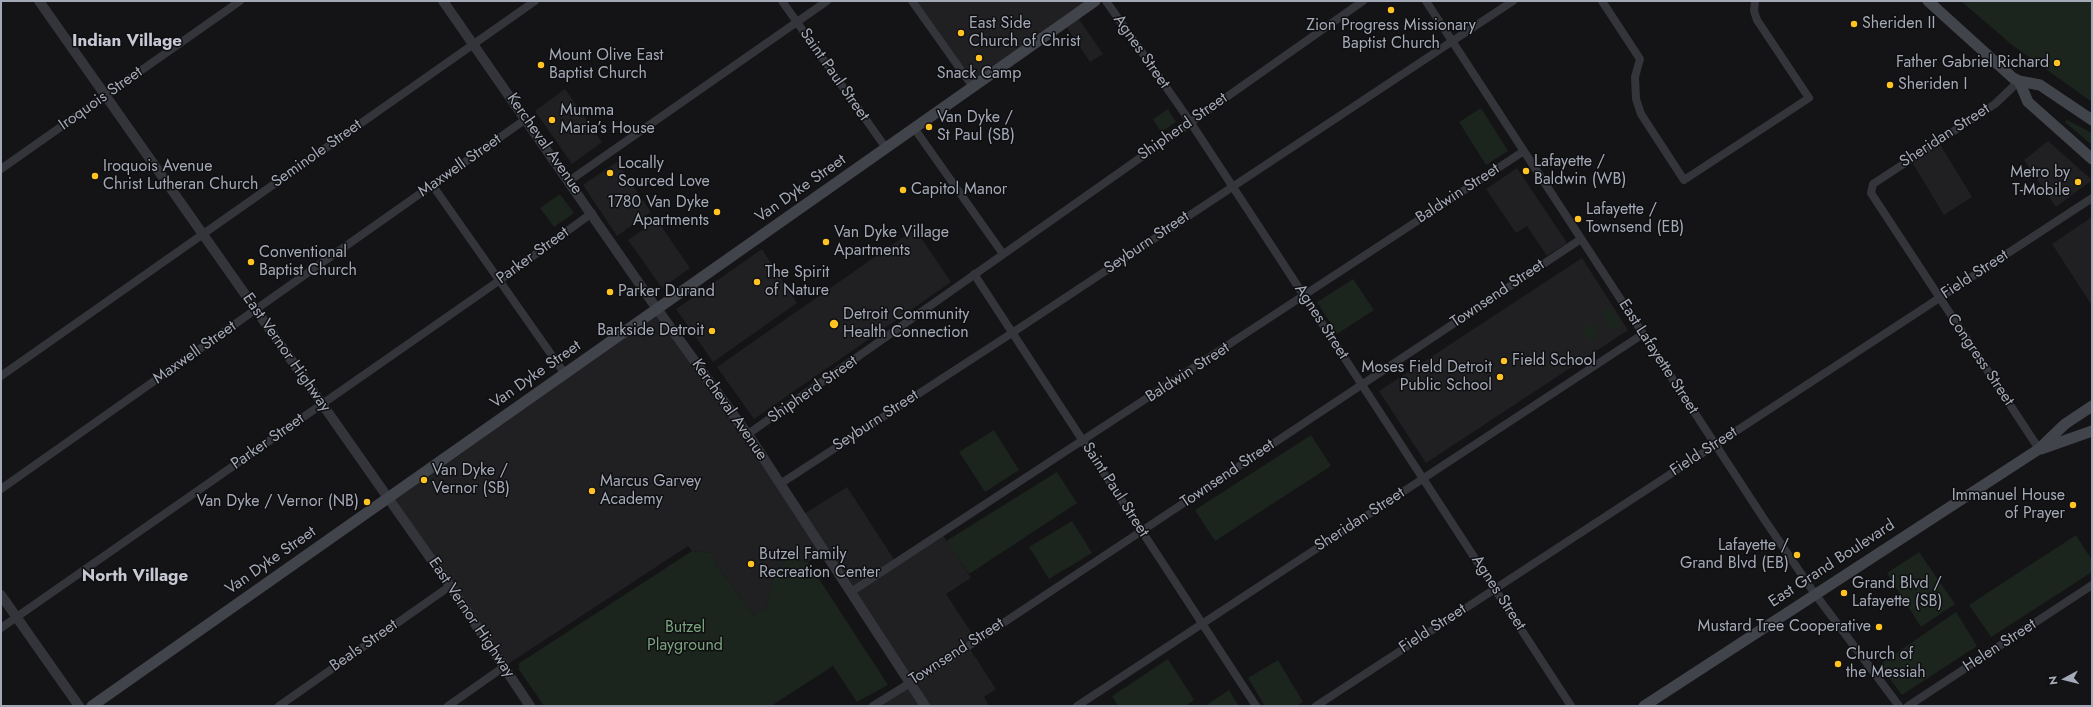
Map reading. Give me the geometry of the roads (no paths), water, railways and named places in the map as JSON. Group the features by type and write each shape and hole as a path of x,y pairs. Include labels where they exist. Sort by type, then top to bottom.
{"main road":[{"name":"Van Dyke Street","path":"92,706 1096,1"},
{"path":"1928,1 2019,81 2028,102 2092,159"},
{"path":"2019,81 2040,85 2092,120"},
{"name":"East Grand Boulevard","path":"1644,706 2039,449 2065,424 2092,406"},
{"name":"East Grand Boulevard","path":"2039,449 2092,431"}],"street":[{"name":"East Vernor Highway","path":"39,1 450,586 530,706"},
{"name":"Iroquois Street","path":"1,169 240,1"},
{"name":"Kercheval Avenue","path":"443,1 657,308 748,434 925,706"},
{"name":"Seminole Street","path":"1,376 535,1"},
{"name":"Saint Paul Street","path":"782,1 886,148"},
{"path":"569,181 827,1"},
{"path":"912,1 973,87"},
{"name":"Agnes Street","path":"1106,1 1190,122 1571,706"},
{"name":"Shipherd Street","path":"748,434 825,382 974,274 1363,1"},
{"name":"East Lafayette Street","path":"1426,1 1715,445 1815,594 1899,706"},
{"name":"Seyburn Street","path":"780,484 1012,333 1513,1"},
{"path":"1602,1 1640,59 1635,77 1636,100 1641,114 1684,180 1809,98 1757,20 1755,4"},
{"name":"Sheridan Street","path":"1870,189 1873,184 1996,104 2019,81"},
{"name":"Maxwell Street","path":"1,490 526,119"},
{"path":"914,128 1003,254"},
{"name":"Baldwin Street","path":"851,592 1524,152"},
{"path":"433,186 565,374"},
{"name":"Congress Street","path":"1870,189 1872,197 2039,449"},
{"name":"Field Street","path":"1316,706 2092,198"},
{"name":"Parker Street","path":"1,628 500,280 592,213"},
{"name":"Townsend Street","path":"873,706 1142,531 1581,239"},
{"name":"Saint Paul Street","path":"974,274 1256,706"},
{"name":"Sheridan Street","path":"1077,706 1643,334"},
{"name":"Helen Street","path":"1908,706 2092,585"},
{"name":"Beals Street","path":"279,706 450,586"},
{"path":"1,595 79,706"},
{"path":"448,706 504,666"}],"place":[{"name":"Zion Progress Missionary Baptist Church","path":"1391,10"},
{"name":"Sheriden II","path":"1854,24"},
{"name":"East Side Church of Christ","path":"961,33"},
{"name":"Snack Camp","path":"979,58"},
{"name":"Father Gabriel Richard","path":"2057,63"},
{"name":"Mount Olive East Baptist Church","path":"541,65"},
{"name":"Sheriden I","path":"1890,85"},
{"name":"Mumma Maria’s House","path":"552,120"},
{"name":"Van Dyke / St Paul (SB)","path":"929,127"},
{"name":"Lafayette / Baldwin (WB)","path":"1526,171"},
{"name":"Locally Sourced Love","path":"610,173"},
{"name":"Iroquois Avenue Christ Lutheran Church","path":"95,176"},
{"name":"Metro by T-Mobile","path":"2078,182"},
{"name":"Capitol Manor","path":"903,190"},
{"name":"1780 Van Dyke Apartments","path":"717,212"},
{"name":"Lafayette / Townsend (EB)","path":"1578,219"},
{"name":"Van Dyke Village Apartments","path":"826,242"},
{"name":"Conventional Baptist Church","path":"251,262"},
{"name":"The Spirit of Nature","path":"757,282"},
{"name":"Parker Durand","path":"610,292"},
{"name":"Detroit Community Health Connection","path":"834,324"},
{"name":"Barkside Detroit","path":"712,331"},
{"name":"Field School","path":"1504,361"},
{"name":"Moses Field Detroit Public School","path":"1500,377"},
{"name":"Van Dyke / Vernor (SB)","path":"424,480"},
{"name":"Marcus Garvey Academy","path":"592,491"},
{"name":"Van Dyke / Vernor (NB)","path":"367,502"},
{"name":"Immanuel House of Prayer","path":"2073,505"},
{"name":"Lafayette / Grand Blvd (EB)","path":"1797,555"},
{"name":"Butzel Family Recreation Center","path":"751,564"},
{"name":"Grand Blvd / Lafayette (SB)","path":"1844,593"},
{"name":"Mustard Tree Cooperative","path":"1879,627"},
{"name":"Church of the Messiah","path":"1838,664"}],"district":[{"name":"Indian Village","path":"127,42"},
{"name":"North Village","path":"135,577"}],"park label":[{"name":"Butzel Playground","path":"685,637"}]}
